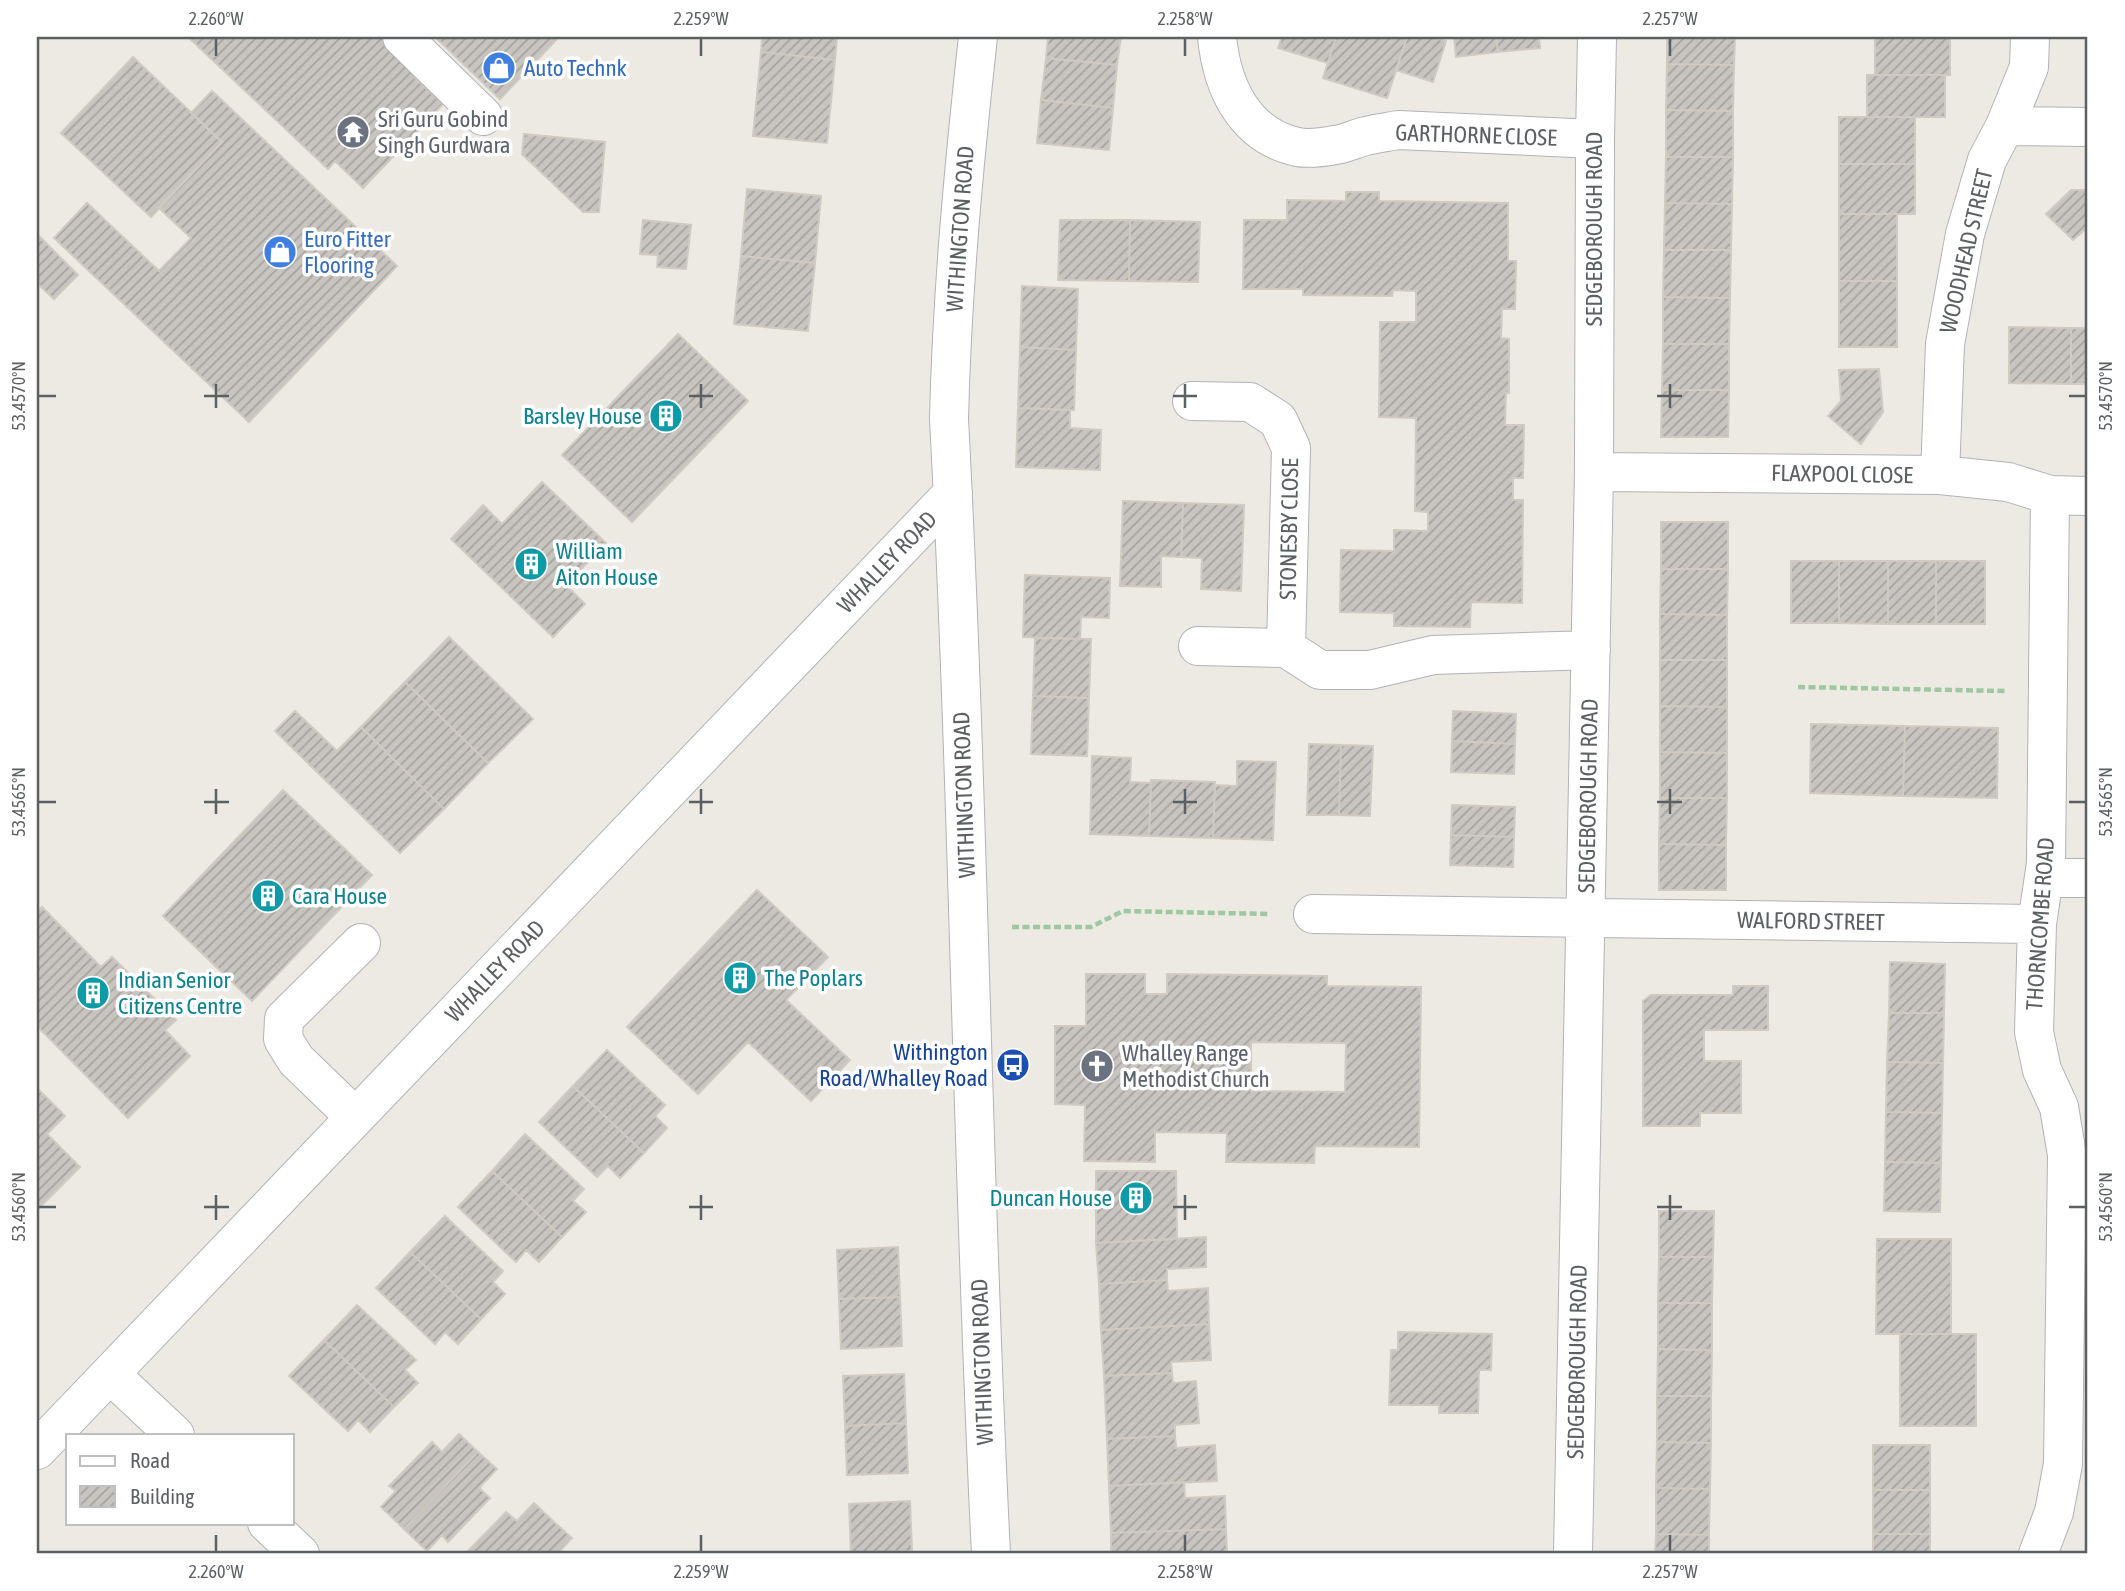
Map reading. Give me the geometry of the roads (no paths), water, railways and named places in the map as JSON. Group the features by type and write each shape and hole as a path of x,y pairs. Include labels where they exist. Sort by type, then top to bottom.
{"street":[{"path":"402,37 483,116"},
{"name":"WITHINGTON ROAD","path":"978,37 963,171 951,337 949,419 969,927 982,1379 991,1554"},
{"name":"GARTHORNE CLOSE","path":"1217,37 1219,57 1231,92 1246,118 1269,138 1300,147 1338,145 1367,135 1398,130 1595,139"},
{"name":"SEDGEBOROUGH ROAD","path":"1573,1554 1594,472 1597,37"},
{"name":"WOODHEAD STREET","path":"1940,475 1945,344 1965,234 1987,160 2029,67 2030,37"},
{"path":"2005,125 2088,127"},
{"name":"STONESBY CLOSE","path":"1192,401 1250,402 1278,420 1291,448 1286,648"},
{"name":"FLAXPOOL CLOSE","path":"1594,472 1940,475 2008,482 2050,495 2088,496"},
{"name":"WHALLEY ROAD","path":"37,1450 953,493"},
{"name":"THORNCOMBE ROAD","path":"2038,1554 2054,1512 2076,1401 2067,1155 2059,1107 2042,1070 2034,1032 2037,924 2046,863 2050,495"},
{"path":"1198,646 1286,648 1320,670 1370,670 1433,655 1591,650"},
{"path":"2043,878 2088,878"},
{"name":"WALFORD STREET","path":"1313,914 2037,924"},
{"path":"355,1117 296,1060 283,1039 284,1019 361,943"},
{"path":"110,1374 174,1434"},
{"path":"268,1524 300,1554"}],"place":[{"name":"Auto Technk","path":"499,68"},
{"name":"Sri Guru Gobind Singh Gurdwara","path":"353,132"},
{"name":"Euro Fitter Flooring","path":"280,252"},
{"name":"Barsley House","path":"666,416"},
{"name":"William Aiton House","path":"531,564"},
{"name":"Cara House","path":"268,896"},
{"name":"The Poplars","path":"740,978"},
{"name":"Indian Senior Citizens Centre","path":"93,993"},
{"name":"Withington Road/Whalley Road","path":"1013,1065"},
{"name":"Whalley Range Methodist Church","path":"1097,1066"},
{"name":"Duncan House","path":"1136,1198"}]}
